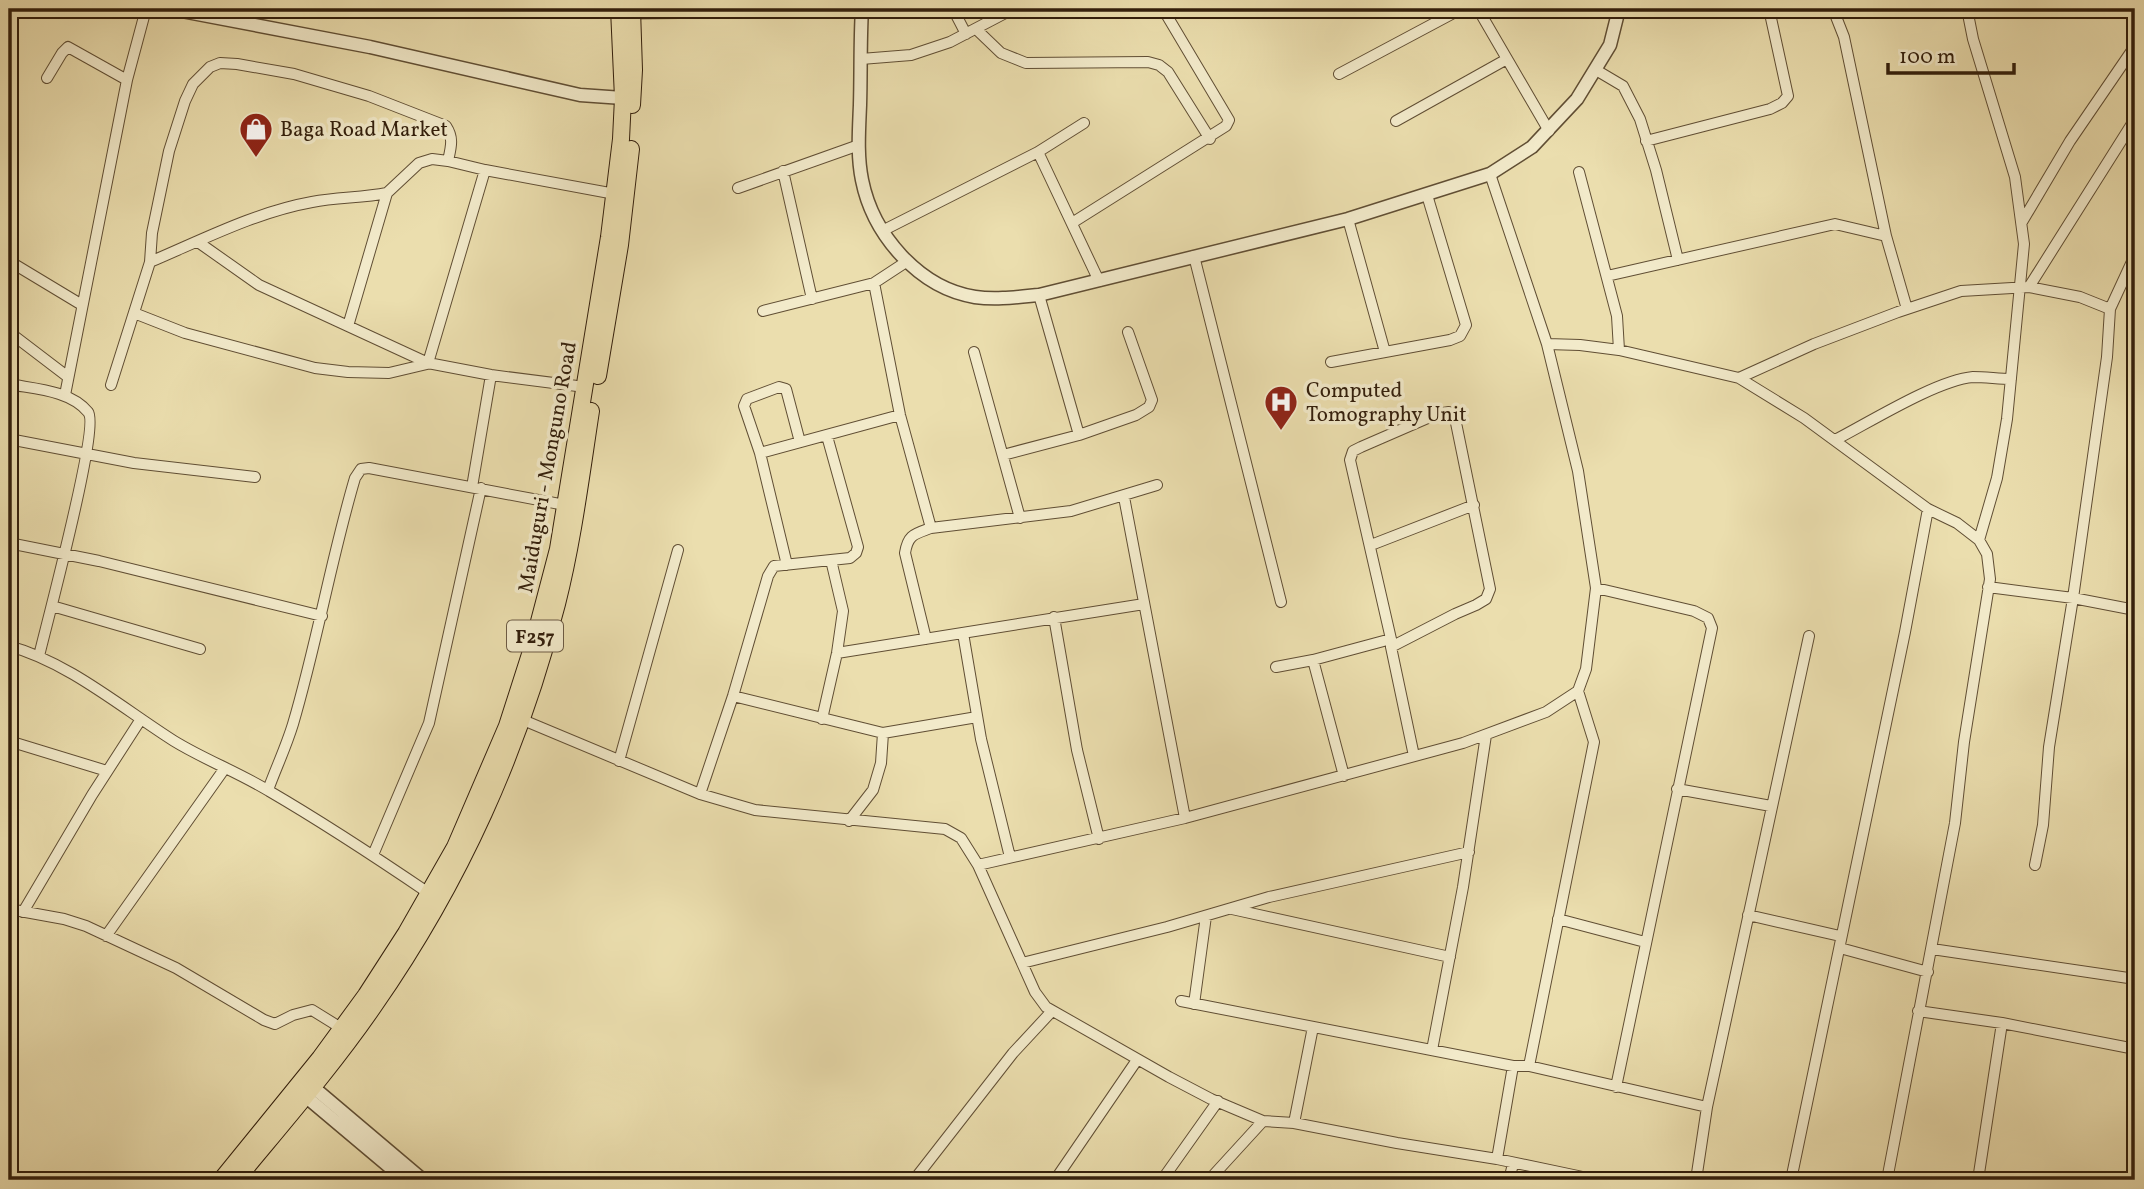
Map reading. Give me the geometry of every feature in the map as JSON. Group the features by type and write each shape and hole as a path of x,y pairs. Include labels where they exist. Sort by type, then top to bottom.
{"main road":[{"name":"Maiduguri - Monguno Road","path":"236,1180 304,1088 430,894 460,836 508,726 558,549 585,387 619,171 625,10"},
{"name":"Maiduguri - Monguno Road","path":"220,1180 373,1007 446,890 496,790 523,720 557,601 578,503 620,245 630,171 634,70 625,10"}],"street":[{"path":"65,395 127,80 146,9"},
{"path":"171,9 370,47 580,95 623,98"},
{"path":"953,9 965,34"},
{"path":"1072,223 1210,139 1226,127 1229,120 1163,9"},
{"path":"1339,74 1461,9"},
{"path":"1478,9 1549,131"},
{"path":"625,10 862,10 859,145 862,181 876,220 906,262 935,282 972,296 998,299 1039,295 1348,219 1490,174 1532,147 1577,99 1597,70 1609,46 1619,9"},
{"path":"1646,141 1770,109 1782,103 1788,96 1769,9"},
{"path":"1833,9 1844,37 1886,236 1906,309"},
{"path":"1967,9 1973,39 2015,177 2022,222 2025,287 1997,478 1979,540"},
{"path":"861,59 911,55 950,42 1007,10"},
{"path":"976,29 1001,53 1026,63 1149,62 1159,65 1168,72 1210,139"},
{"path":"2022,222 2070,141 2135,46"},
{"path":"47,78 62,52 68,47 127,80"},
{"path":"1396,121 1507,59"},
{"path":"111,385 150,262 152,233 169,150 193,84 209,67 220,63 237,64 294,74 369,96 446,126 451,134 452,144 448,161"},
{"path":"1597,70 1623,86 1640,119 1656,170 1678,260"},
{"path":"2025,287 2135,119"},
{"path":"883,231 1038,152 1084,124"},
{"path":"738,188 859,145"},
{"path":"1038,152 1099,281"},
{"path":"150,262 260,217 312,202 363,198 387,192 419,163 432,159 615,194"},
{"path":"428,363 485,170"},
{"path":"783,171 813,299"},
{"path":"1579,172 1617,316 1619,350"},
{"path":"978,865 1185,818 1414,756 1486,735 1546,712 1578,691 1586,669 1596,588 1578,471 1547,344 1490,174"},
{"path":"348,327 387,192"},
{"path":"1331,362 1460,336 1466,325 1427,195"},
{"path":"1348,219 1385,352"},
{"path":"1607,276 1836,224 1886,236"},
{"path":"198,242 259,285 428,363 491,376 585,387"},
{"path":"2035,865 2043,825 2050,735 2073,598 2106,358 2110,309 2135,255"},
{"path":"1194,256 1221,372 1281,602"},
{"path":"9,261 82,305"},
{"path":"763,311 874,283 906,262"},
{"path":"874,283 900,415 931,528"},
{"path":"1739,378 1814,344 1961,291 2025,287 2080,298 2110,309"},
{"path":"1039,295 1079,435"},
{"path":"134,313 185,333 315,368 389,373 428,363"},
{"path":"9,332 68,377"},
{"path":"1003,454 1079,435 1136,415 1149,407 1152,400 1128,332"},
{"path":"1547,344 1619,350 1739,378 1835,440 1928,509 1957,523 1979,540 1987,554 1990,566 1988,587 1964,741 1955,823 1887,1180"},
{"path":"974,352 1020,518"},
{"path":"373,855 429,723 477,487 491,376"},
{"path":"1835,440 1955,381 1974,377 2011,379"},
{"path":"9,384 65,395 87,411 90,417 86,455 65,554 39,656"},
{"path":"788,565 760,453 744,406 747,399 779,387 786,389 800,442"},
{"path":"1276,667 1391,643 1486,599 1490,589 1474,505 1455,418 1448,412 1437,414 1353,451 1350,460 1371,545 1391,643 1414,756"},
{"path":"760,453 900,415"},
{"path":"700,794 733,696 768,576 774,566 850,558 856,553 858,547 827,436"},
{"path":"9,439 134,463 255,477"},
{"path":"268,790 292,728 322,616 336,545 355,478 361,469 369,468 477,487 565,505"},
{"path":"926,639 905,553 906,542 913,534 931,528 1071,511 1157,485"},
{"path":"1124,497 1185,818"},
{"path":"1371,545 1474,505"},
{"path":"1791,1180 1928,509"},
{"path":"9,543 322,616"},
{"path":"619,761 678,550"},
{"path":"822,719 844,611 831,560"},
{"path":"1988,587 2073,598 2135,610"},
{"path":"1596,588 1693,611 1708,618 1712,628 1616,1087"},
{"path":"837,653 1144,604"},
{"path":"51,606 200,649"},
{"path":"1054,617 1077,750 1099,839"},
{"path":"963,633 977,718 1010,857"},
{"path":"1696,1180 1707,1107 1810,636"},
{"path":"9,646 39,656 176,742 268,790 430,894"},
{"path":"1313,660 1344,776"},
{"path":"1529,1066 1594,742 1578,691"},
{"path":"733,696 883,733 977,718"},
{"path":"23,912 141,719"},
{"path":"523,720 700,794 755,810 945,829 961,838 978,865 1035,992 1046,1007 1137,1060 1263,1121 1294,1123 1497,1159 1597,1180"},
{"path":"849,821 873,790 880,763 883,733"},
{"path":"1432,1050 1469,852 1486,735"},
{"path":"9,741 107,771"},
{"path":"106,936 225,768"},
{"path":"1677,789 1771,806"},
{"path":"1022,962 1206,916 1269,897 1469,852"},
{"path":"1231,908 1450,957"},
{"path":"9,909 86,926 176,968 275,1024 293,1014 312,1010 341,1028"},
{"path":"1748,915 1840,936"},
{"path":"1194,1004 1206,916"},
{"path":"1558,919 1645,942"},
{"path":"1840,948 1928,972"},
{"path":"1932,949 2135,979"},
{"path":"1181,1001 1513,1066 1529,1066 1707,1107"},
{"path":"914,1180 1013,1054 1052,1011"},
{"path":"1918,1011 2002,1023 2135,1049"},
{"path":"1978,1180 2002,1023"},
{"path":"1294,1123 1313,1027"},
{"path":"1055,1180 1137,1060"},
{"path":"1497,1159 1513,1066"},
{"path":"304,1088 405,1180"},
{"path":"304,1088 423,1180"},
{"path":"1163,1180 1218,1101"},
{"path":"1209,1180 1263,1121"},
{"path":"1509,1180 1513,1164"},
{"path":"2134,1180 2135,1172"}],"place":[{"name":"Baga Road Market","path":"256,159"},
{"name":"Computed Tomography Unit","path":"1281,432"}]}
